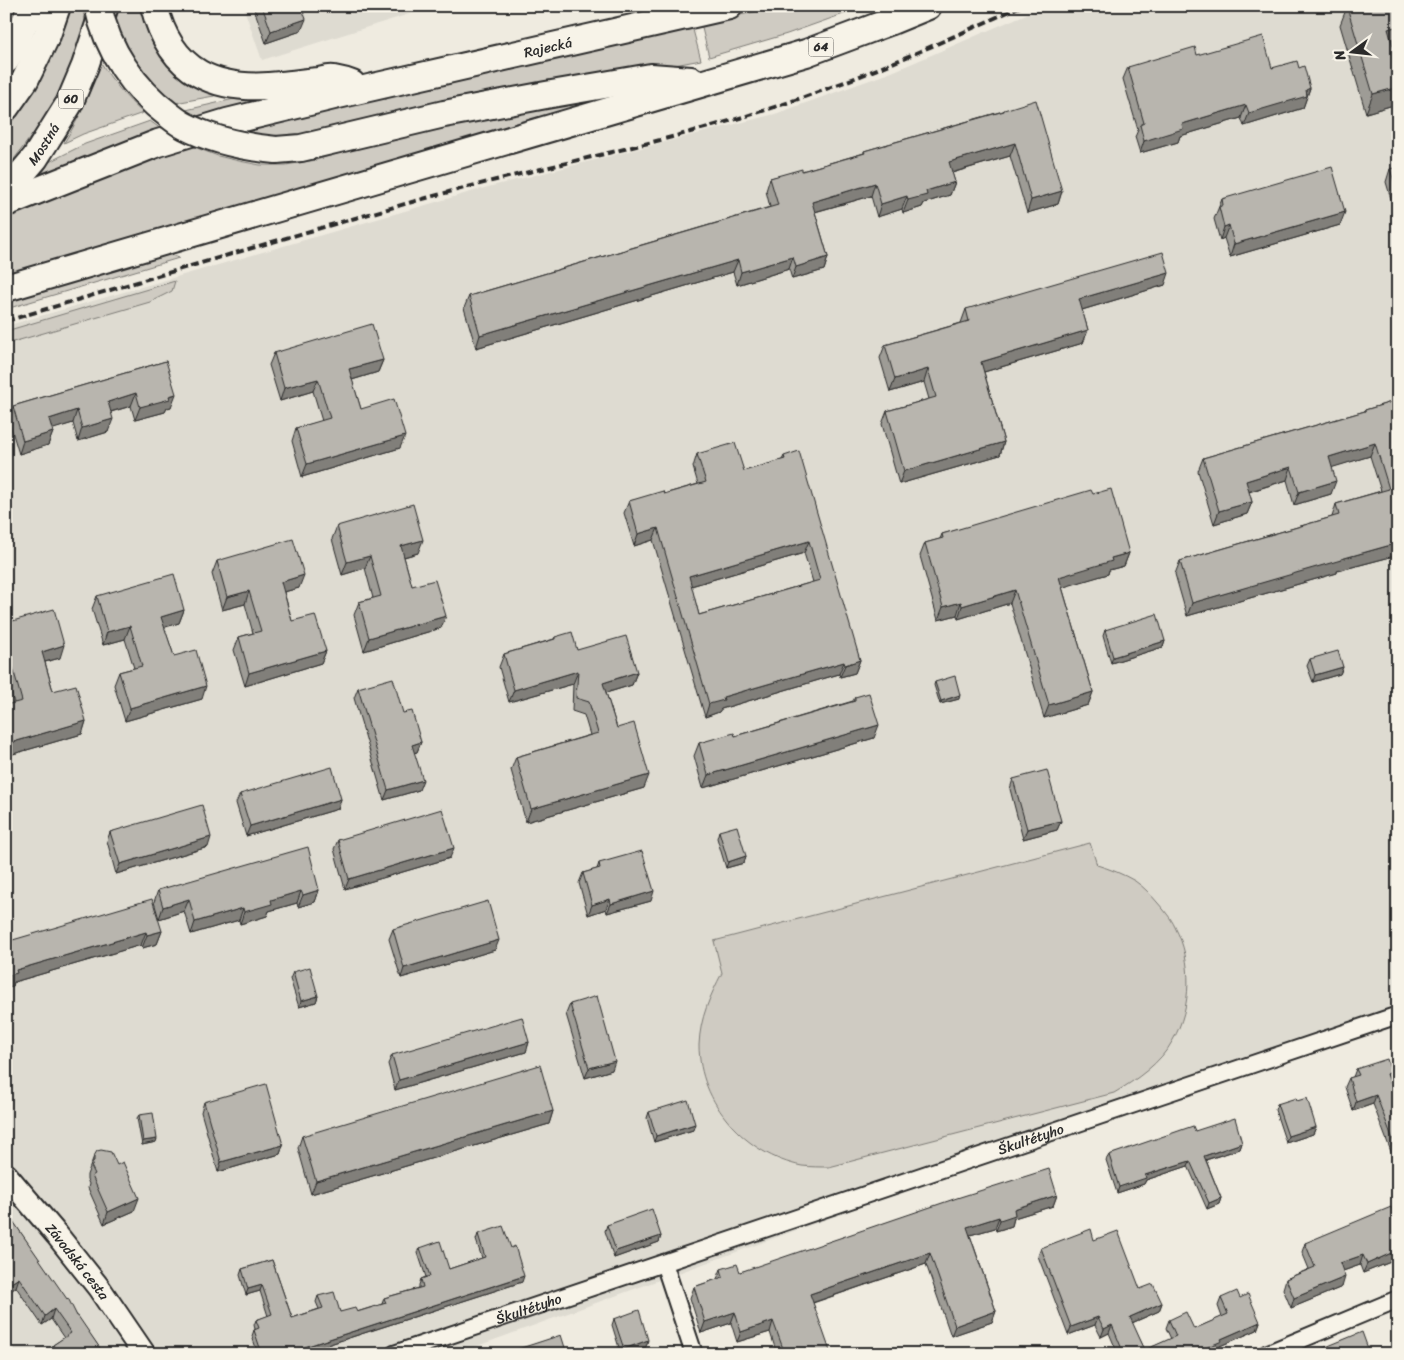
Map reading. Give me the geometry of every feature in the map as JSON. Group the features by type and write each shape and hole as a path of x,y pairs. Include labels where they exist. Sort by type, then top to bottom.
{"main road":[{"path":"6,60 32,6"},
{"path":"6,107 25,80 47,35 57,6"},
{"path":"98,6 101,22 122,67 157,106 183,126 210,137 251,148 276,150 301,148 444,114 651,78 712,81"},
{"name":"Mostná","path":"10,192 35,158 69,104 85,66 104,6"},
{"path":"154,6 166,39 180,58 195,72 210,80 232,85 255,87 280,86 333,79 368,88"},
{"name":"Rajecká","path":"10,192 227,122 630,29 693,10 729,6"},
{"name":"64","path":"712,81 806,53 928,6"},
{"path":"6,288 712,81"}],"street":[{"name":"Škultétyho","path":"394,1354 1398,1016"},
{"name":"Závodská cesta","path":"6,1175 58,1235 144,1354"},
{"path":"664,1263 694,1354"},
{"path":"1266,1354 1398,1299"}],"shaded area":[{"path":"70,6 82,6 86,25 74,59 58,95 41,123 6,170 6,130 33,91 59,41"},
{"path":"116,6 144,6 171,67 188,82 203,91 217,94 175,103 149,80 133,60 114,17"},
{"path":"243,6 435,6 262,60"},
{"path":"780,6 866,6 787,34 709,57 701,24"},
{"path":"1045,6 1398,6 1398,1012 455,1354 6,1354 6,326 488,187 775,114 892,72"},
{"path":"692,26 701,60 317,133 288,137 260,137 237,132"},
{"path":"100,61 120,89 143,113 83,134 64,143 85,103"},
{"path":"234,99 271,99 198,118 186,110"},
{"path":"576,103 575,108 6,276 6,218 78,186 189,145 218,156 239,161 260,165 286,165 316,160 443,123"},
{"path":"150,121 161,129 95,153 41,176 49,162 85,144"},
{"path":"169,254 179,258 6,309 6,300"},
{"path":"175,281 172,291 150,302 6,344 6,331"},
{"path":"1090,843 1097,865 1135,881 1162,908 1175,927 1185,954 1188,984 1187,999 1179,1027 1162,1056 1139,1077 1114,1093 829,1167 802,1166 781,1160 762,1151 730,1123 717,1106 707,1087 701,1066 699,1045 706,1007 722,973 714,941"}],"building":[{"path":"262,6 301,6 306,19 271,31"},
{"path":"1348,6 1398,6 1398,26 1388,29 1398,63 1398,87 1373,94"},
{"path":"1263,36 1272,68 1297,61 1299,68 1304,66 1310,88 1306,90 1307,96 1249,113 1246,105 1182,124 1183,129 1144,141 1140,125 1144,123 1128,67 1195,47 1197,55"},
{"path":"1036,100 1062,191 1031,200 1015,143 949,162 955,182 926,191 927,195 908,200 907,196 881,204 875,183 812,202 828,257 796,267 793,257 741,272 738,260 480,335 469,296 778,205 770,178 865,153 864,151"},
{"path":"1332,167 1345,212 1234,244 1229,225 1224,227 1219,207 1223,205 1222,199"},
{"path":"1398,167 1398,193 1390,169"},
{"path":"1163,252 1169,273 1079,299 1088,330 981,362 1004,442 904,471 887,411 936,397 928,369 895,379 885,345 969,321 966,309"},
{"path":"372,324 383,360 349,369 361,409 394,399 405,436 307,464 296,428 330,418 318,379 284,388 274,353"},
{"path":"166,361 176,394 169,396 170,399 140,407 136,393 108,402 113,419 82,428 77,410 49,419 53,432 23,441 13,406"},
{"path":"1398,400 1398,543 1192,603 1180,561 1339,515 1336,504 1389,489 1375,443 1329,457 1336,481 1299,492 1291,467 1246,481 1252,502 1219,511 1203,458"},
{"path":"735,443 744,471 785,459 784,456 799,451 860,660 845,665 844,662 723,697 724,700 709,704 658,528 638,534 629,501 663,491 664,494 706,482 697,454","holes":["809,541 820,580 699,615 689,576"]},
{"path":"1111,489 1129,553 1111,558 1112,561 1059,577 1093,692 1049,705 1015,590 962,606 961,602 943,607 925,543 943,538 942,534 1091,490 1093,494"},
{"path":"413,504 423,540 401,546 412,586 435,580 446,616 369,638 359,602 381,596 370,556 347,562 337,526"},
{"path":"293,539 304,575 281,582 292,621 315,615 326,651 249,673 239,637 261,631 249,591 227,597 217,561"},
{"path":"174,574 184,610 161,617 174,656 196,650 206,686 130,708 119,672 142,666 130,626 107,632 97,596"},
{"path":"54,609 64,645 42,652 53,691 76,685 86,721 10,743 6,731 6,705 22,701 11,661 6,662 6,623"},
{"path":"1157,614 1165,641 1113,657 1105,630"},
{"path":"572,632 577,650 626,636 637,672 603,683 617,728 634,723 649,775 531,809 516,757 598,733 589,702 576,698 578,671 514,690 504,654"},
{"path":"1338,651 1343,667 1315,675 1310,659"},
{"path":"955,676 960,695 941,701 935,682"},
{"path":"393,678 403,713 412,711 421,742 412,745 423,780 388,790 358,688"},
{"path":"869,693 879,725 708,775 699,743 734,733 735,736 855,701 855,697"},
{"path":"332,767 341,799 250,826 240,794"},
{"path":"1047,770 1061,821 1027,829 1013,779"},
{"path":"202,805 211,837 120,864 110,832"},
{"path":"442,809 454,848 349,879 338,840"},
{"path":"737,826 746,856 728,862 719,831"},
{"path":"308,847 319,890 303,895 301,891 271,900 272,904 244,912 243,908 195,922 189,899 163,907 158,890"},
{"path":"642,851 654,891 611,904 610,899 592,905 583,873 600,868 599,863"},
{"path":"152,899 162,931 147,935 146,932 16,970 17,973 6,976 6,942"},
{"path":"488,901 499,940 404,968 393,929"},
{"path":"310,967 318,996 301,1001 293,972"},
{"path":"597,996 615,1061 589,1068 570,1004"},
{"path":"522,1017 529,1042 399,1080 392,1055"},
{"path":"1387,1059 1391,1072 1387,1074 1398,1102 1398,1153 1376,1095 1356,1102 1349,1078 1359,1075 1356,1069"},
{"path":"540,1065 553,1111 316,1181 302,1136"},
{"path":"266,1084 283,1145 221,1162 204,1102"},
{"path":"1296,1098 1297,1101 1307,1098 1316,1127 1288,1136 1277,1104"},
{"path":"688,1100 695,1124 656,1136 649,1112"},
{"path":"153,1113 157,1139 143,1141 139,1115"},
{"path":"1235,1118 1242,1143 1204,1156 1221,1198 1209,1203 1190,1161 1145,1175 1146,1178 1119,1187 1109,1155 1193,1126 1195,1131"},
{"path":"97,1151 111,1152 117,1165 123,1162 139,1198 108,1212 92,1176 95,1174 91,1166 93,1165 94,1156"},
{"path":"1049,1169 1057,1195 1014,1209 1015,1215 1000,1220 999,1217 967,1227 996,1311 955,1326 930,1253 810,1294 830,1351 821,1354 785,1354 773,1321 741,1332 735,1312 705,1322 694,1287 723,1277 721,1269 737,1264 740,1272 957,1198"},
{"path":"1391,1207 1398,1223 1398,1250 1367,1264 1363,1255 1340,1263 1345,1277 1294,1298 1286,1279 1315,1267 1305,1243"},
{"path":"652,1209 661,1236 616,1251 607,1225"},
{"path":"6,1211 68,1298 77,1316 104,1354 59,1354 53,1345 71,1333 54,1309 45,1316 19,1278 11,1283 6,1276"},
{"path":"503,1226 511,1248 515,1246 524,1276 283,1354 262,1354 254,1330 259,1328 256,1320 272,1314 262,1285 248,1289 242,1269 272,1260 292,1318 323,1308 318,1296 334,1292 340,1312 355,1308 357,1312 386,1303 384,1298 423,1287 421,1279 430,1276 420,1248 440,1241 449,1269 485,1257 478,1234"},
{"path":"1091,1229 1094,1240 1118,1231 1140,1289 1153,1284 1162,1303 1130,1317 1145,1350 1176,1336 1169,1320 1186,1312 1194,1329 1228,1314 1221,1298 1237,1291 1240,1298 1248,1294 1260,1322 1191,1354 1124,1354 1112,1325 1104,1329 1098,1317 1071,1327 1041,1248"},
{"path":"639,1310 648,1340 624,1349 614,1319"},
{"path":"1398,1317 1398,1332 1393,1319"},
{"path":"1362,1332 1370,1354 1309,1354"},
{"path":"561,1335 567,1354 503,1354"}],"railway":[{"path":"6,321 412,202 661,140 779,106 884,66 1021,6"}]}
